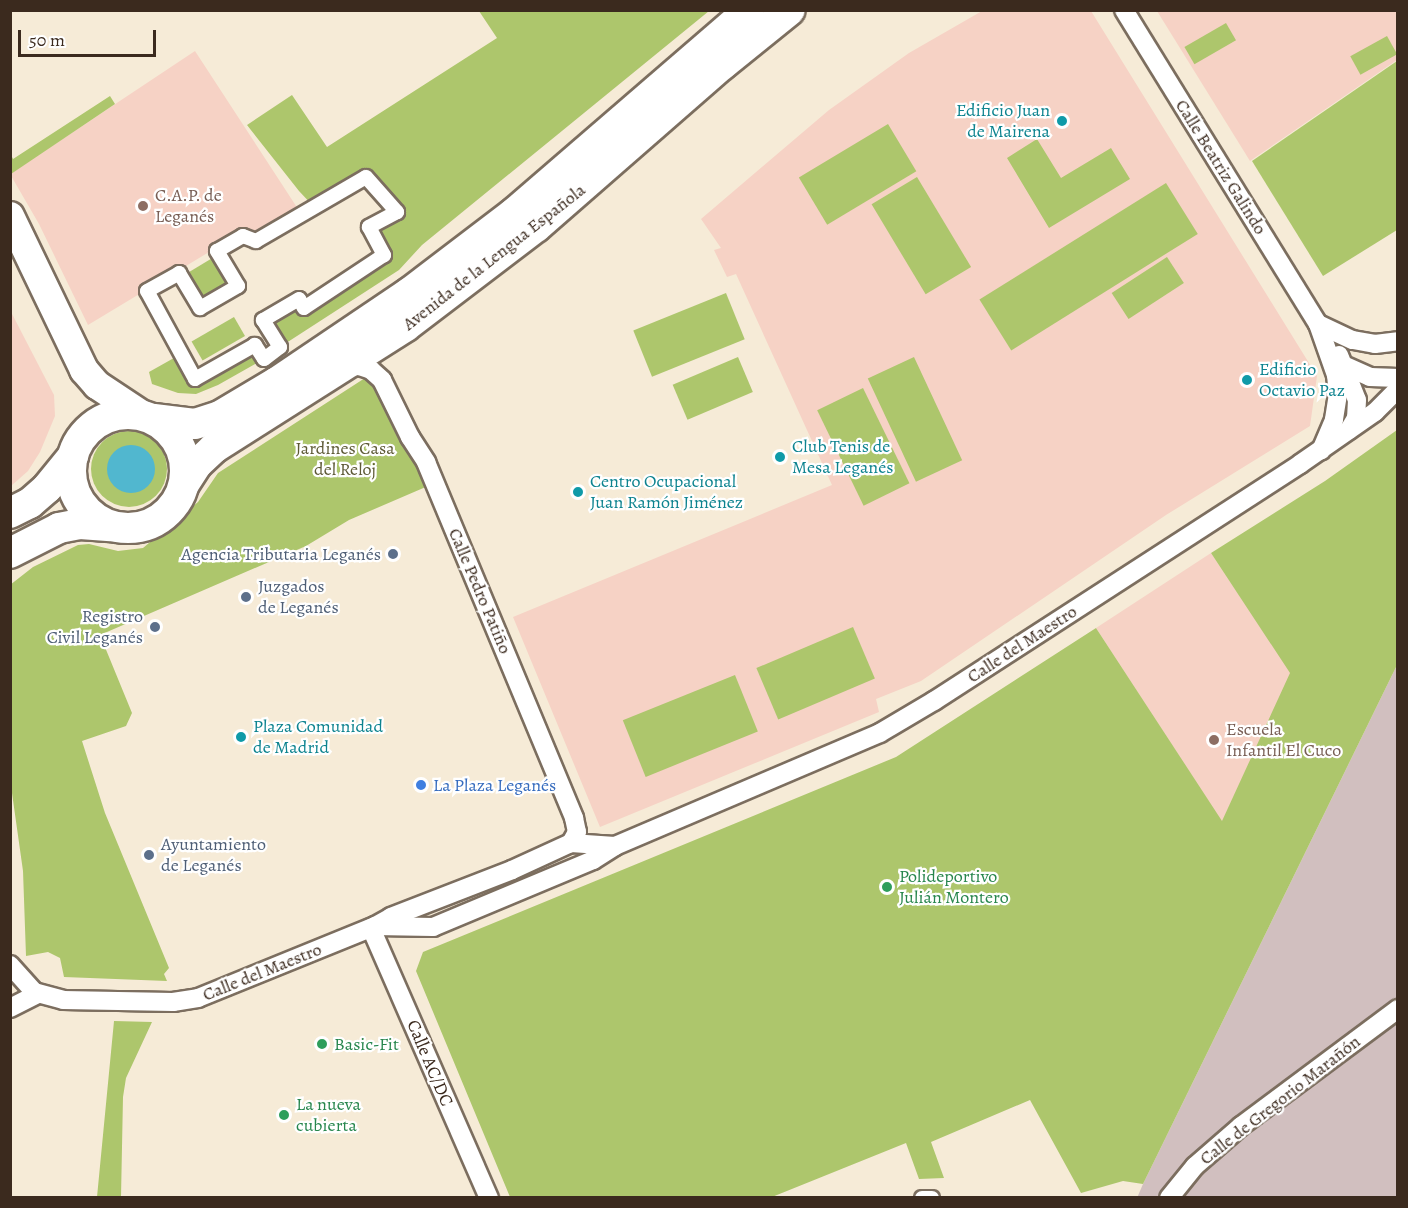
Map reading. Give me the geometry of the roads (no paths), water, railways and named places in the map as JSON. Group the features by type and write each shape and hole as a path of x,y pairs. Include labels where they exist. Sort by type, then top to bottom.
{"highway":[{"name":"Avenida de la Lengua Española","path":"149,418 195,423 220,416 277,382 391,306 514,213 749,10"},
{"name":"Avenida de la Lengua Española","path":"184,484 197,464 214,448 345,367 423,315 536,227 722,65 790,10"},
{"path":"10,513 43,492 73,456 82,439 100,422 129,414 149,418 170,430 183,453 184,484 178,499 157,519 131,528 80,524 58,528 10,553"},
{"path":"73,456 70,474 74,493 94,518 111,526"}],"main road":[{"path":"10,216 84,370 97,385 149,418"}],"street":[{"name":"Calle Beatriz Galindo","path":"1124,10 1322,326 1337,362 1354,390 1358,410 1348,431"},
{"path":"366,177 397,212 369,227 384,255 304,308 299,299 263,320 280,347 264,359 255,345 195,380 147,291 179,273 200,308 238,286 217,251 243,236 256,241 366,177"},
{"path":"1322,326 1353,340 1376,344 1398,341"},
{"name":"Calle Beatriz Galindo","path":"1321,450 1334,420 1338,394 1337,362"},
{"path":"1337,362 1370,377 1398,378"},
{"name":"Calle Pedro Patiño","path":"345,367 365,368 382,380 410,437 426,462 574,818 577,832 571,843"},
{"name":"Calle del Maestro","path":"373,927 433,927 593,860 615,846 880,733 974,675 1321,450 1375,412 1398,389"},
{"name":"Calle del Maestro","path":"38,994 63,1000 174,1002 198,998 373,927 392,917 430,904 571,843 615,846"},
{"name":"Calle AC/DC","path":"373,927 489,1197"},
{"path":"10,965 25,985 38,994 10,1008"},
{"name":"Calle de Gregorio Marañón","path":"1169,1197 1195,1166 1241,1126 1398,1009"},
{"path":"922,1197 932,1197"}],"water":[{"path":"131,445 148,452 155,469 148,486 131,493 114,486 107,469 114,452"}],"place":[{"name":"Edificio Juan de Mairena","path":"1062,121"},
{"name":"C.A.P. de Leganés","path":"143,206"},
{"name":"Edificio Octavio Paz","path":"1247,380"},
{"name":"Club Tenis de Mesa Leganés","path":"780,457"},
{"name":"Centro Ocupacional Juan Ramón Jiménez","path":"578,492"},
{"name":"Agencia Tributaria Leganés","path":"393,554"},
{"name":"Juzgados de Leganés","path":"246,597"},
{"name":"Registro Civil Leganés","path":"155,627"},
{"name":"Plaza Comunidad de Madrid","path":"241,737"},
{"name":"Escuela Infantil El Cuco","path":"1214,740"},
{"name":"La Plaza Leganés","path":"421,785"},
{"name":"Ayuntamiento de Leganés","path":"149,855"},
{"name":"Polideportivo Julián Montero","path":"887,887"},
{"name":"Basic-Fit","path":"322,1044"},
{"name":"La nueva cubierta","path":"284,1115"}],"park label":[{"name":"Jardines Casa del Reloj","path":"345,459"}]}
